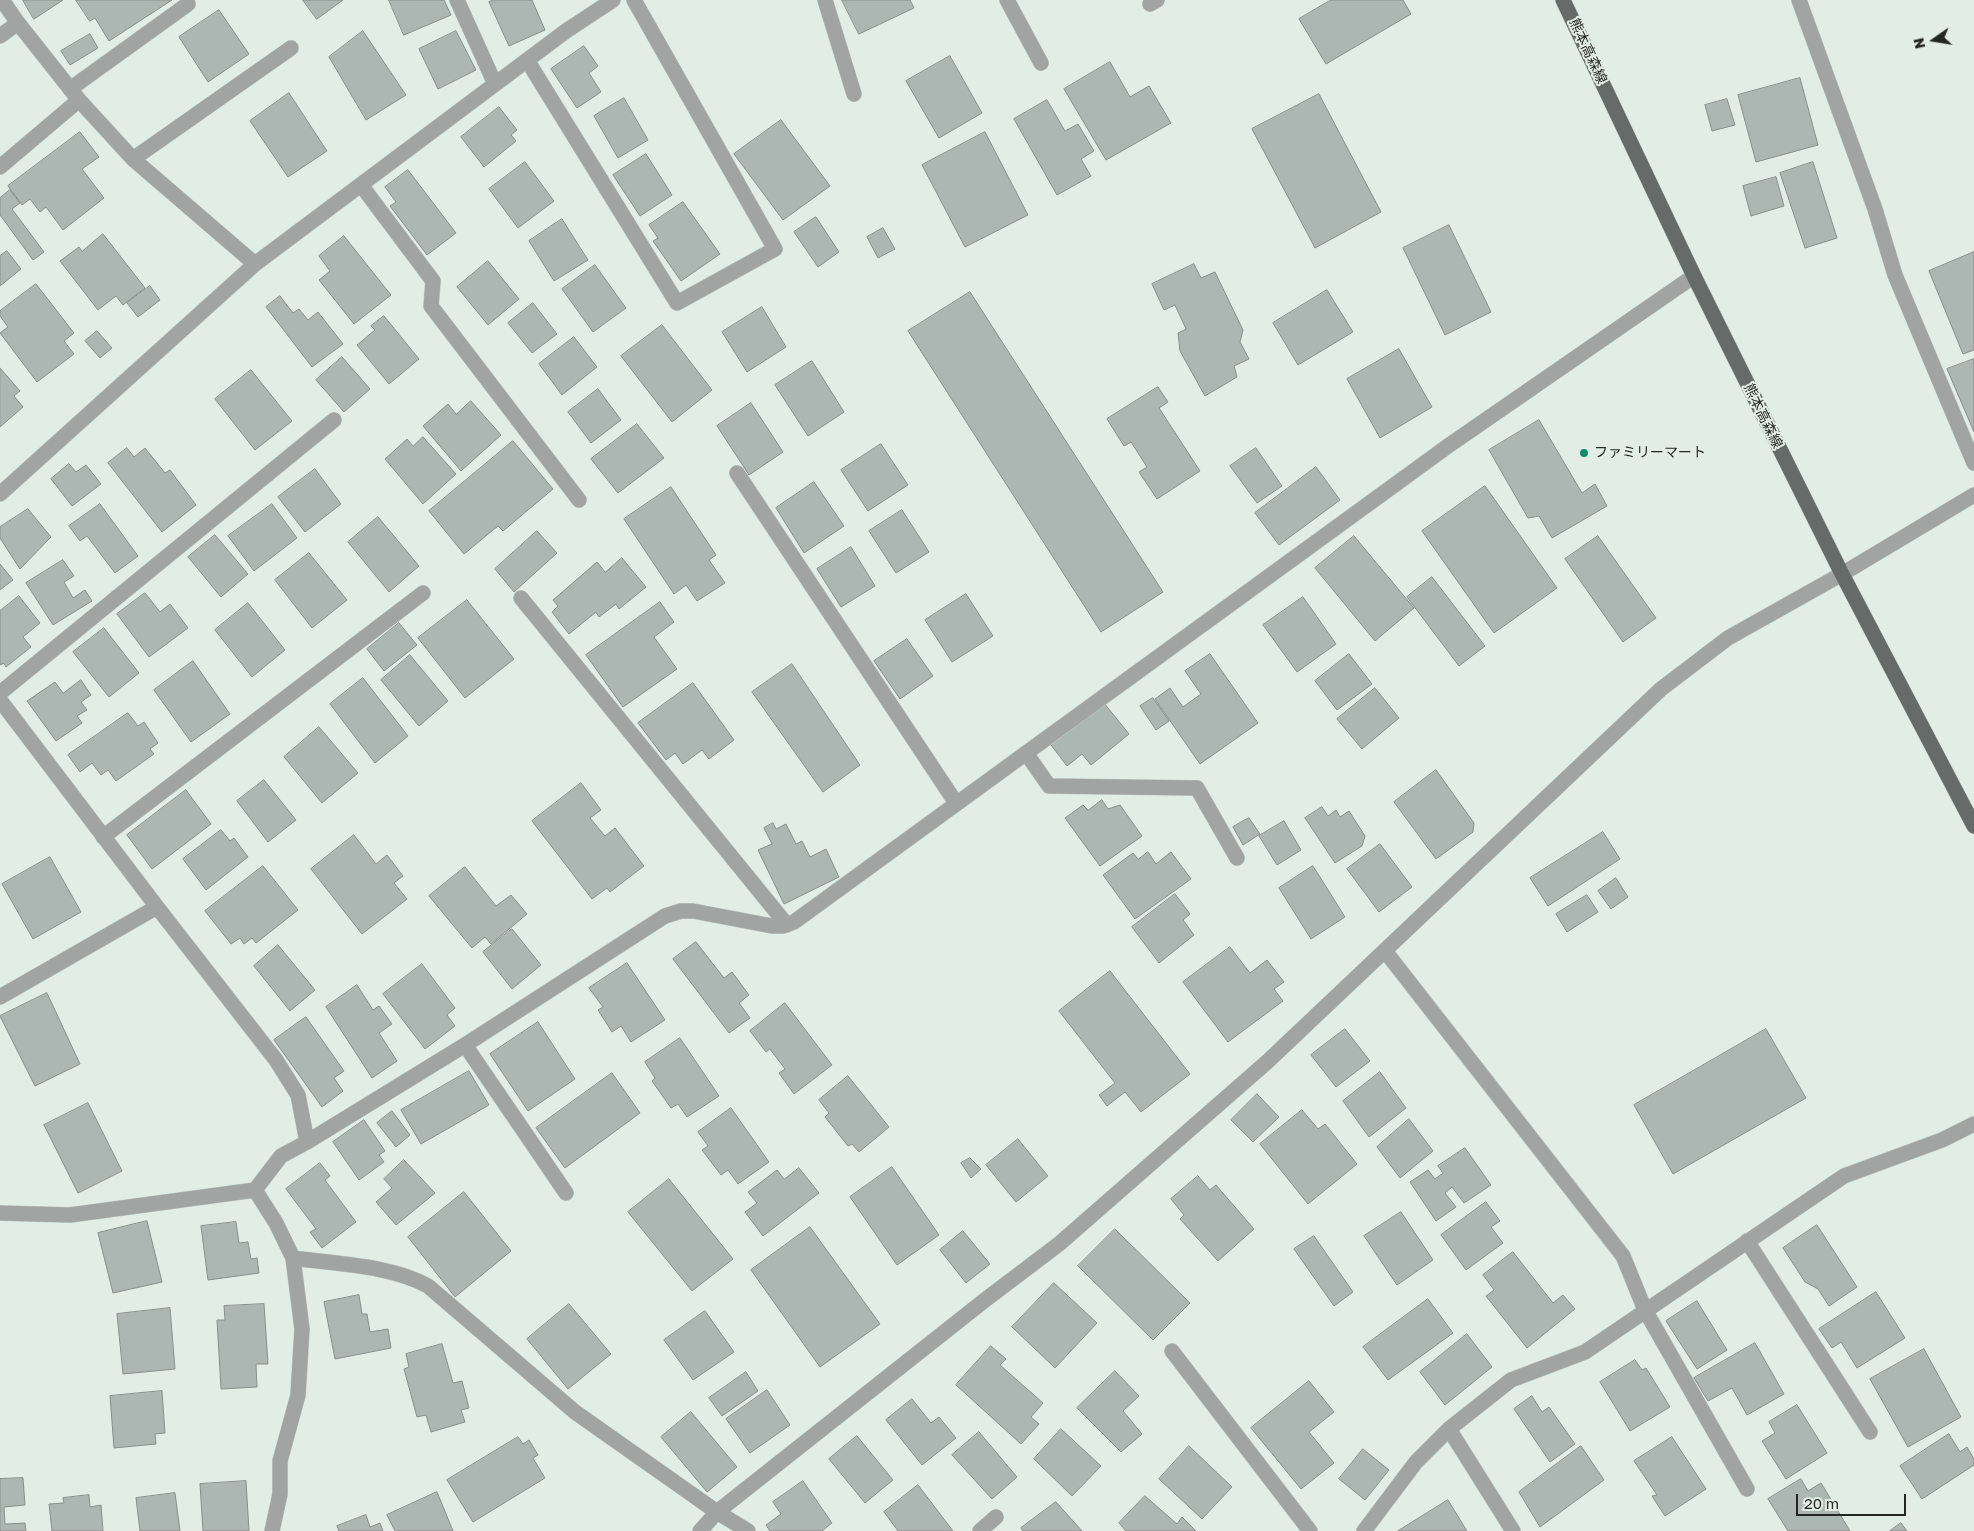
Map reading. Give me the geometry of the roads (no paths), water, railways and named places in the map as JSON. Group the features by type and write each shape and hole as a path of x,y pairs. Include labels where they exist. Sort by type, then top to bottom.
{"main road":[{"name":"熊本高森線","path":"1564,0 1694,276 1842,574 1974,826"}],"street":[{"path":"2,0 74,95 133,159 255,264"},
{"path":"457,0 495,84"},
{"path":"0,494 255,264 566,31 613,0"},
{"path":"527,60 677,303 775,250 634,0"},
{"path":"825,0 854,94"},
{"path":"1007,0 1041,63"},
{"path":"1799,0 1875,209 1895,275 1974,463"},
{"path":"0,167 74,95 188,4"},
{"path":"0,36 18,23"},
{"path":"133,159 291,48"},
{"path":"361,185 433,281 431,306 579,500"},
{"path":"0,1212 70,1215 255,1190 281,1156 465,1045 665,916 673,913 693,911 772,926 787,925 1448,446 1694,276"},
{"path":"0,693 334,420"},
{"path":"737,473 956,803"},
{"path":"700,1531 717,1512 985,1300 1059,1244 1267,1062 1661,689 1728,638 1842,574 1974,494"},
{"path":"104,837 423,593"},
{"path":"521,598 787,925"},
{"path":"0,700 157,908 276,1060 298,1095 307,1142"},
{"path":"1026,752 1049,786 1197,788 1237,858"},
{"path":"0,997 157,908"},
{"path":"1385,952 1623,1256 1645,1310 1747,1489"},
{"path":"465,1045 566,1193"},
{"path":"1364,1531 1416,1462 1449,1429 1511,1380 1585,1352 1844,1176 1942,1140 1974,1124"},
{"path":"255,1190 276,1223 293,1258 302,1329 298,1395 280,1461 280,1494 272,1531"},
{"path":"1747,1241 1870,1432"},
{"path":"293,1258 394,1272 414,1278 428,1286 576,1412 717,1512 748,1531"},
{"path":"1172,1351 1310,1531"},
{"path":"1449,1429 1513,1531"},
{"path":"980,1531 996,1517"}],"place":[{"name":"ファミリーマート","path":"1584,453"}]}
